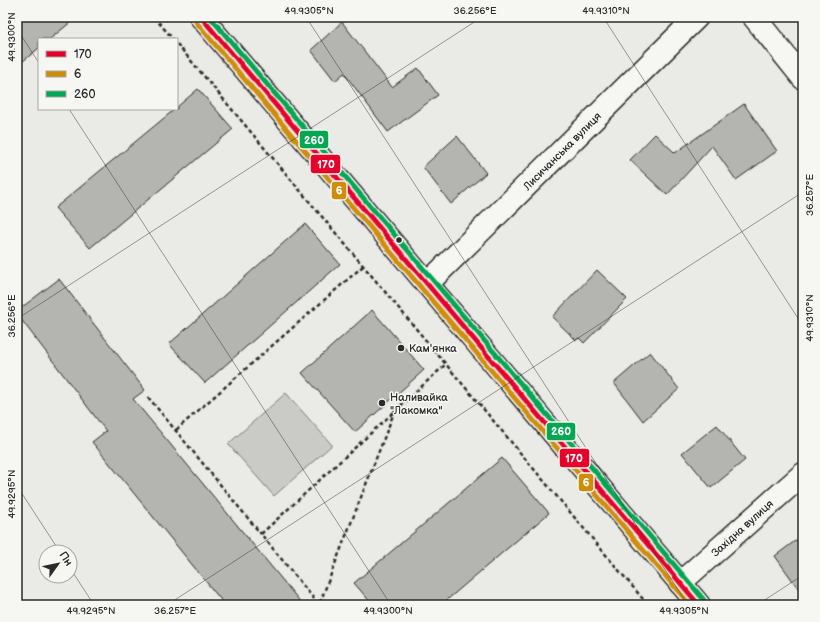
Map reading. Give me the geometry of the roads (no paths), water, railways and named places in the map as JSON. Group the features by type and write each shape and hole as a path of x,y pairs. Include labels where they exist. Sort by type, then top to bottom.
{"main road":[{"path":"200,17 699,605"},
{"name":"Лисичанська вулиця","path":"428,284 697,17"},
{"path":"754,17 803,78"},
{"name":"Західна вулиця","path":"680,583 803,474"}],"place":[{"name":"Кам'янка","path":"401,348"},
{"name":"Наливайка \"Лакомка\"","path":"382,403"}]}
